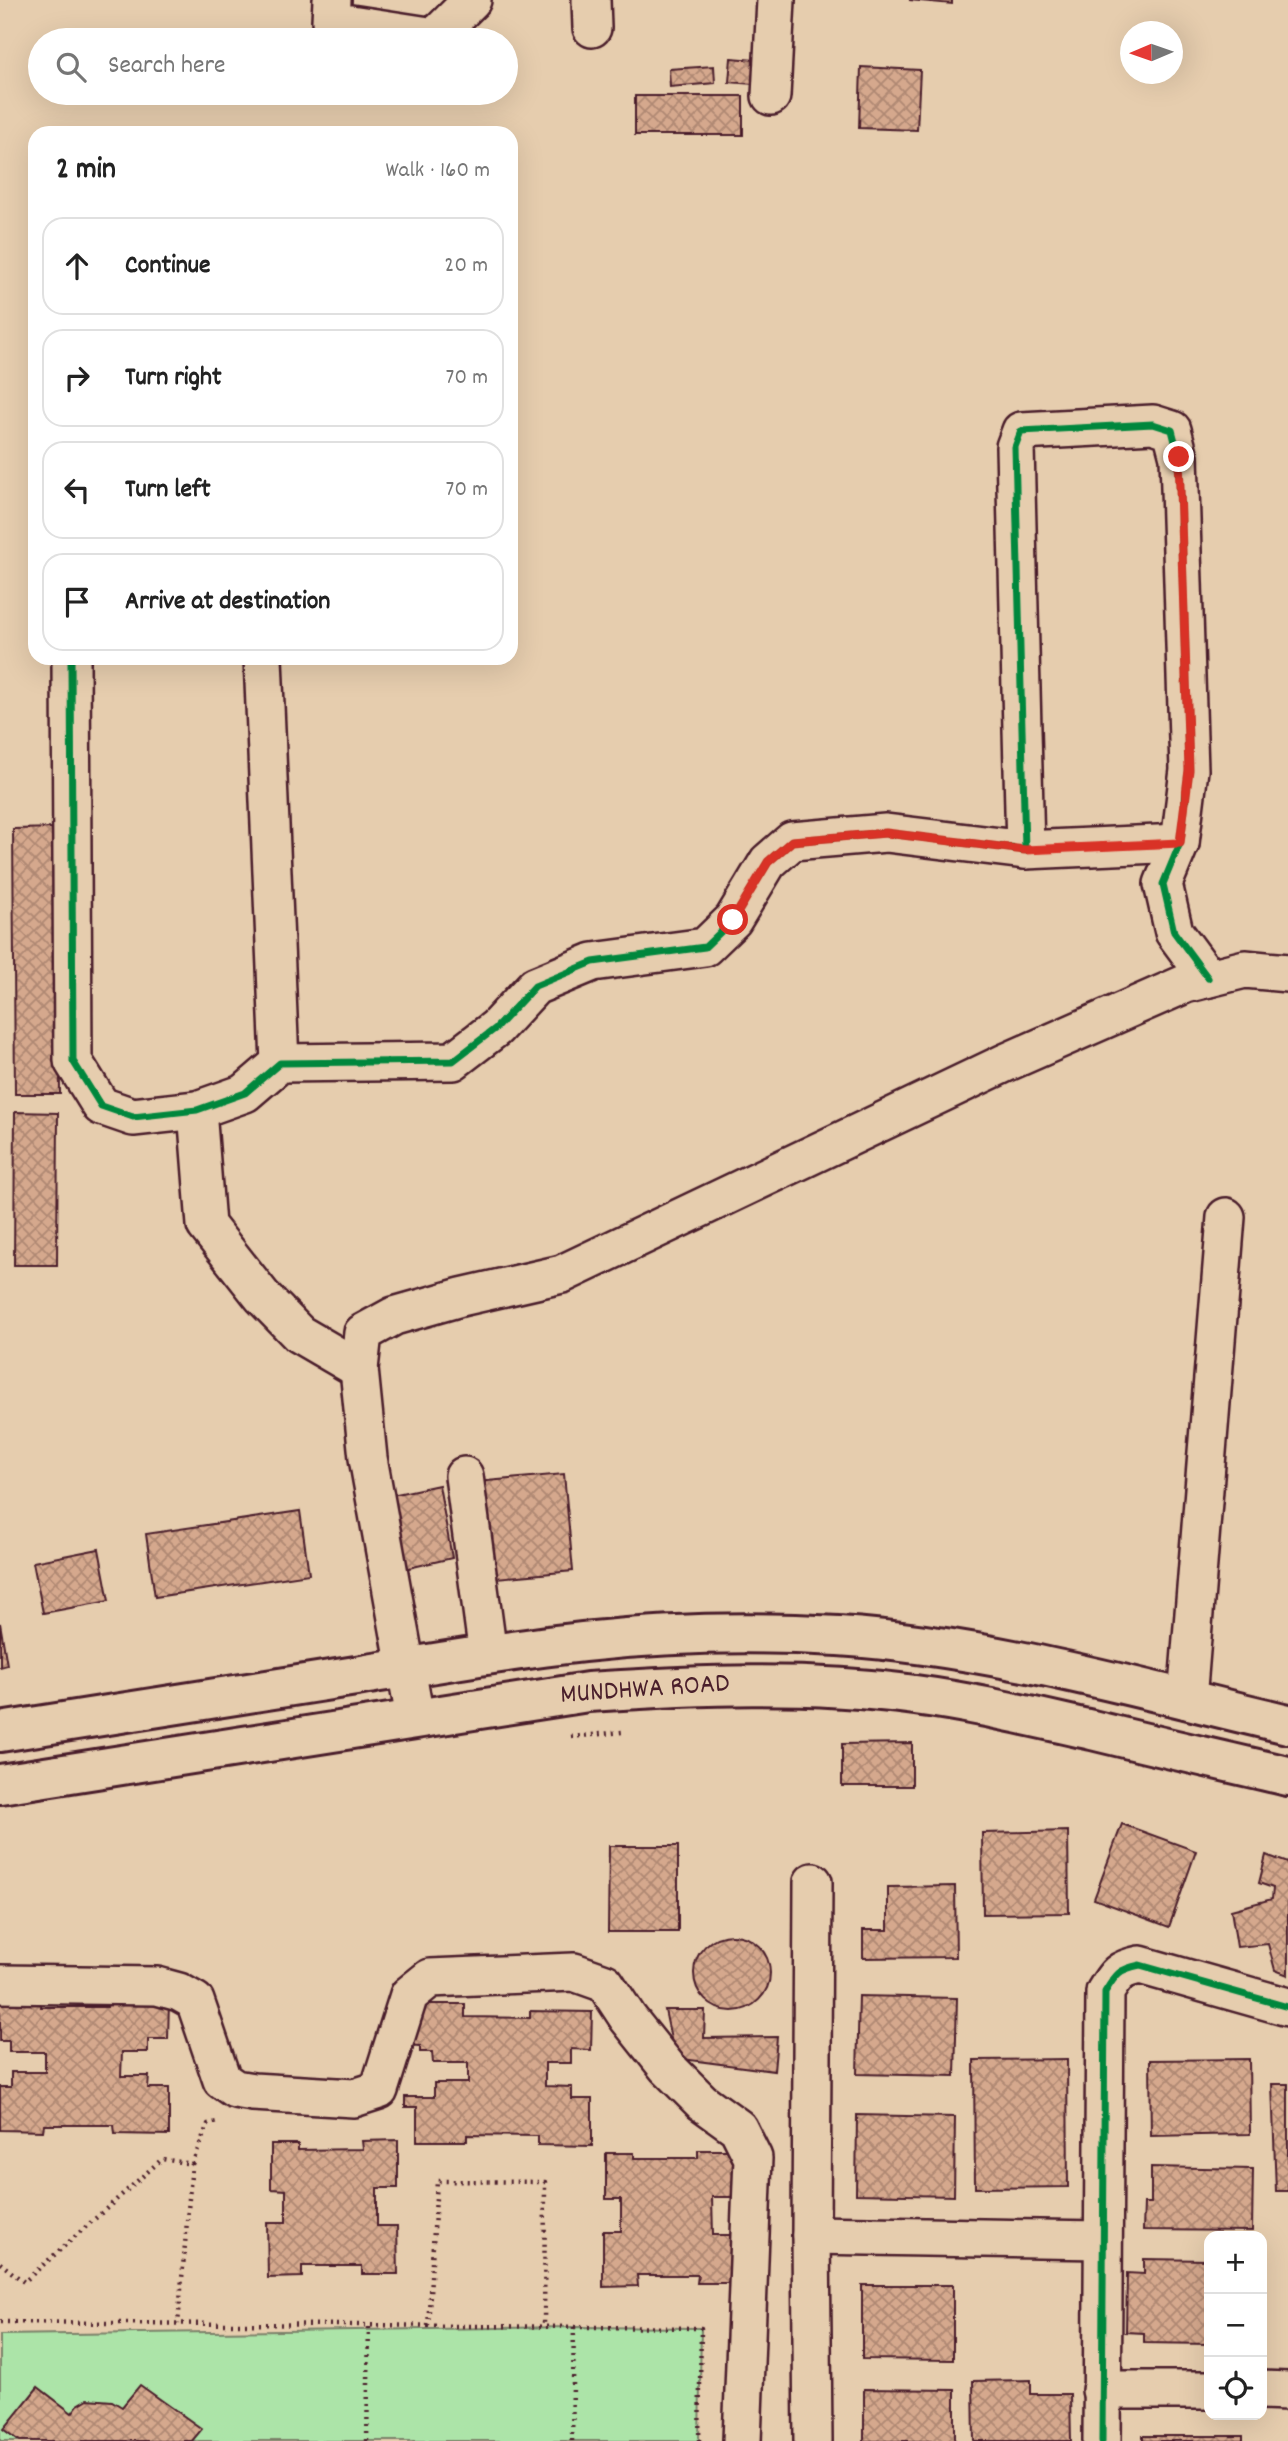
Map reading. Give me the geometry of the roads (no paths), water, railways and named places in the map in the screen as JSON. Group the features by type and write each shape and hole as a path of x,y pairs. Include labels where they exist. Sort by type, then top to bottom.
{"highway":[{"name":"MUNDHWA ROAD","path":"0,1732 583,1642 674,1635 771,1634 838,1636 921,1644 1002,1657 1288,1724"},
{"name":"MUNDHWA ROAD","path":"0,1784 587,1692 675,1686 771,1685 835,1687 915,1695 992,1707 1288,1776"}],"street":[{"path":"332,0 331,20 380,28"},
{"path":"444,28 472,0"},
{"path":"771,96 776,0"},
{"path":"1025,850 1015,447 1021,432 1153,424 1172,430 1179,457 1189,770 1180,843 1163,884 1174,932 1208,978"},
{"path":"71,665 73,1062 101,1106 133,1117 197,1110 245,1093 281,1063 453,1061 496,1028 536,986 593,962 705,947 733,920 768,862 792,841 886,833 1025,850 1180,843"},
{"path":"263,665 281,1063"},
{"path":"415,1718 369,1458 359,1369 363,1334 394,1316 562,1273 1005,1063 1185,984 1245,969 1288,973"},
{"path":"197,1110 206,1225 262,1296 299,1334 359,1369"},
{"path":"1187,1700 1226,1217"},
{"path":"464,1476 488,1655"},
{"path":"813,1882 813,2441"},
{"path":"1102,2441 1105,1992 1122,1969 1140,1965 1288,2007"},
{"path":"0,1983 157,1986 179,1992 195,2001 222,2081 234,2089 354,2098 379,2090 409,1995 430,1978 574,1972 605,1983 628,2018 667,2067 702,2102 737,2128 753,2158 743,2441"},
{"path":"811,2235 1102,2240"},
{"path":"1101,2390 1204,2390"},
{"path":"1267,2390 1288,2390"}]}
